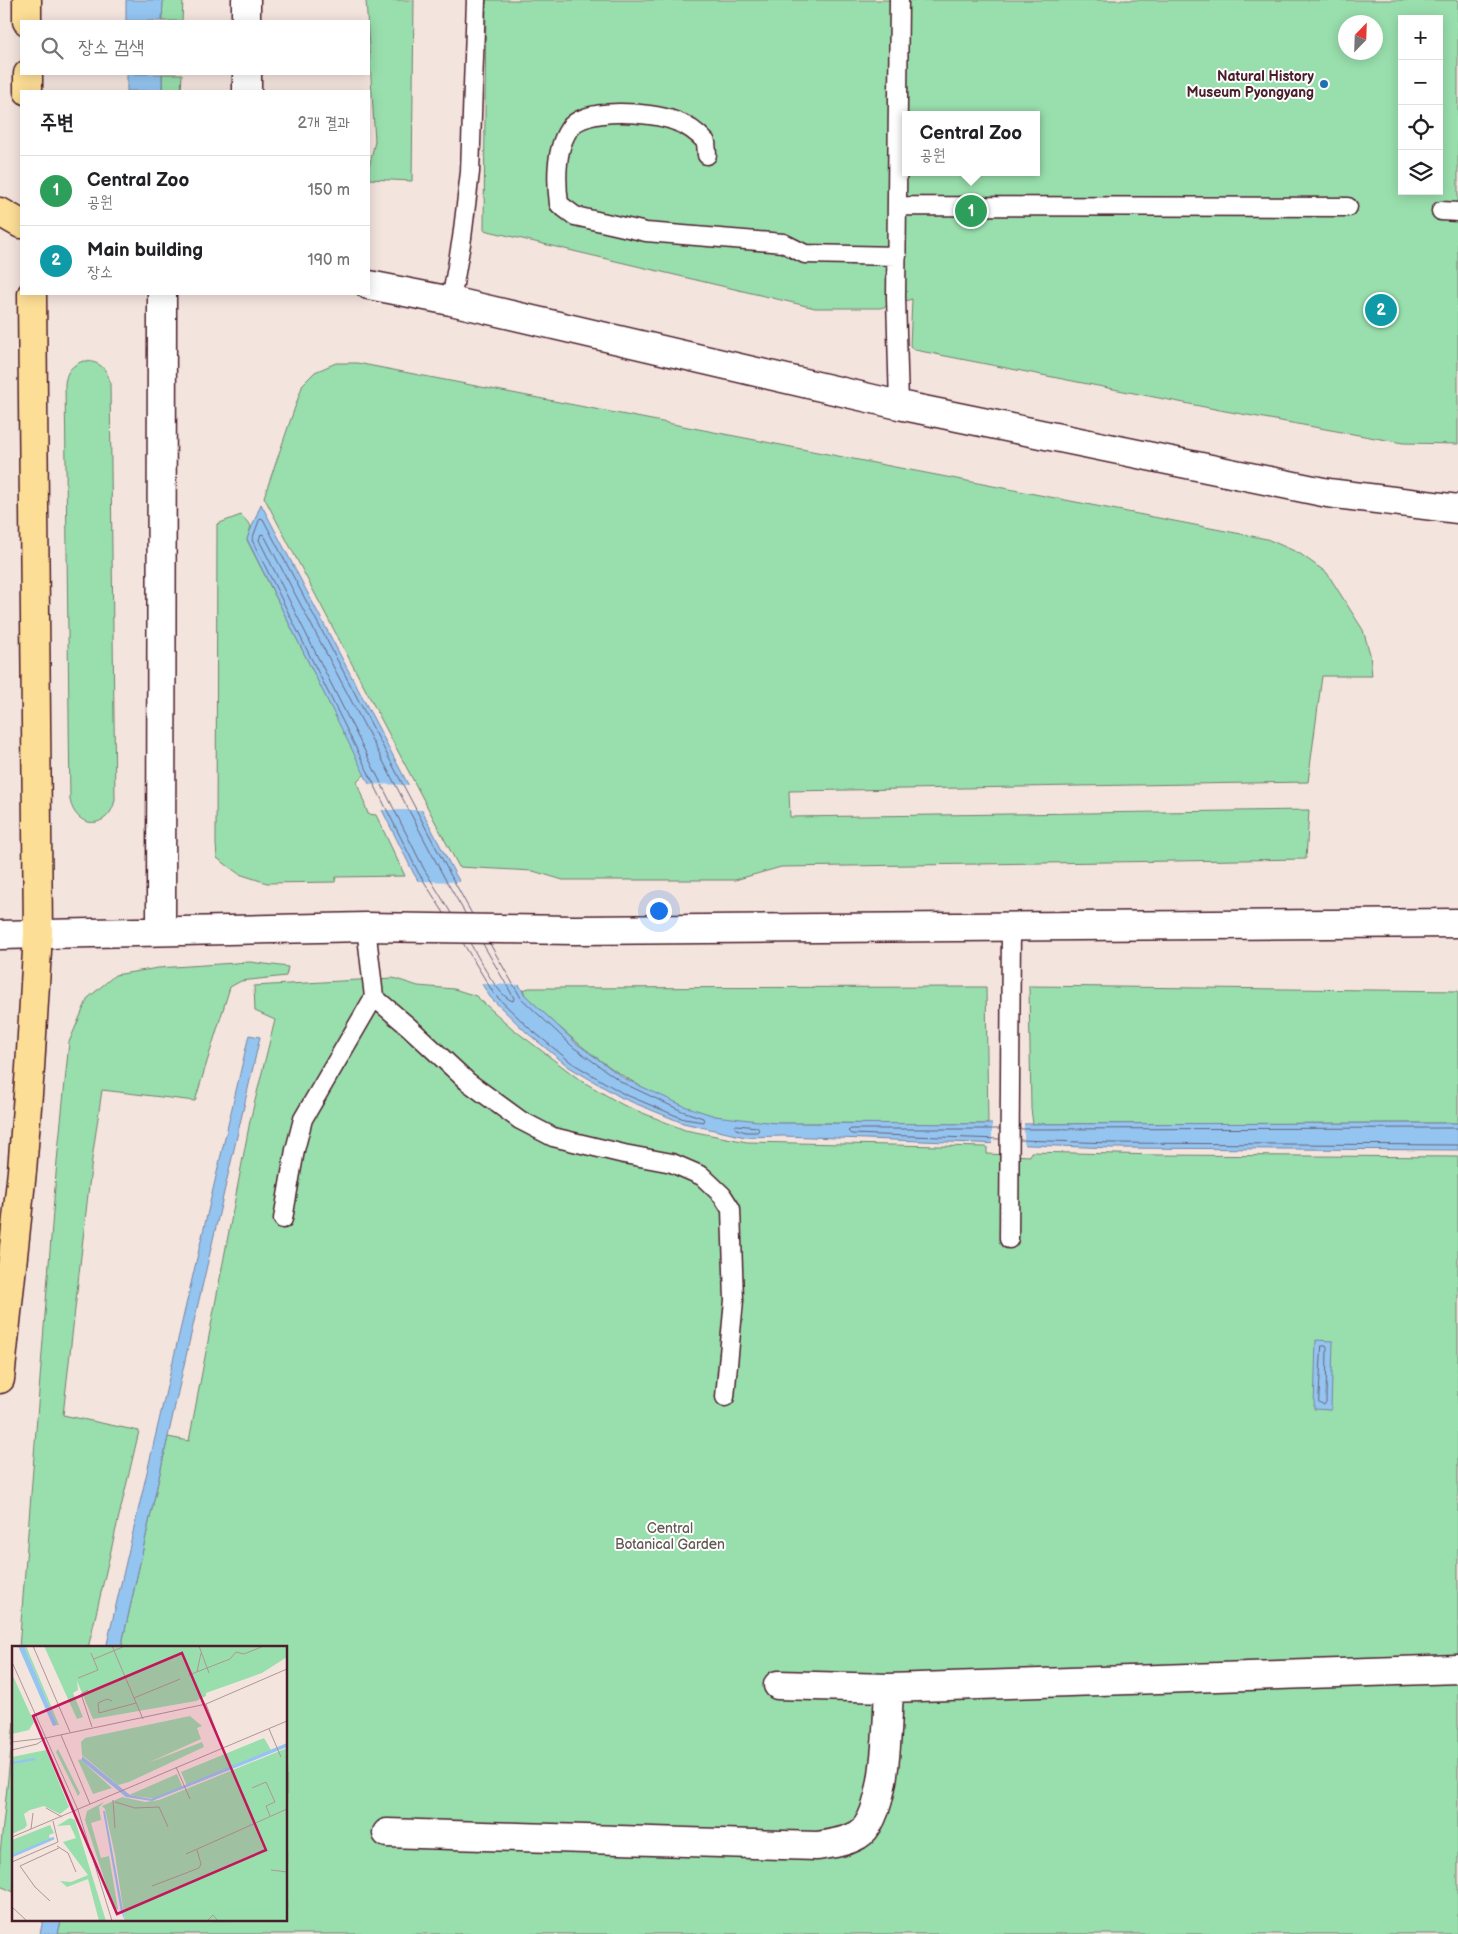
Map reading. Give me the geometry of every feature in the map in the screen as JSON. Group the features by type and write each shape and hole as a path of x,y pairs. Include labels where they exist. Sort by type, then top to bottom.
{"main road":[{"path":"27,0 27,20"},
{"path":"28,75 28,90"},
{"path":"0,212 20,223"},
{"path":"0,235 20,232"},
{"path":"0,1379 22,1171 38,934 32,295"}],"street":[{"path":"246,0 246,20"},
{"path":"247,75 247,90"},
{"path":"370,285 451,301 900,405 1328,493 1458,509"},
{"path":"161,931 162,295"},
{"path":"0,935 369,927 575,930 1458,923"},
{"path":"778,1685 889,1688 1458,1670"},
{"path":"387,1833 817,1846 839,1842 859,1834 873,1817 884,1766 889,1688"}],"lane":[{"path":"451,301 462,238 470,172 476,0"},
{"path":"899,0 898,256 896,297 900,405"},
{"path":"707,155 706,142 696,132 674,120 645,115 600,113 582,118 569,128 560,147 556,183 559,204 575,216 646,232 783,243 805,254 898,256"},
{"path":"898,206 1348,207"},
{"path":"1009,1239 1010,926"},
{"path":"283,1219 295,1150 303,1119 374,997 369,927"},
{"path":"374,997 468,1082 520,1120 553,1137 672,1163 702,1176 722,1195 732,1209 734,1300 725,1397"}],"green space":[{"path":"163,0 183,0 182,20 162,20"},
{"path":"366,0 414,0 412,181 370,179 370,164 375,141 370,63 370,20 367,20"},
{"path":"486,0 1458,0 1458,444 1403,443 1225,411 915,350 910,346 912,299 880,308 815,308 484,230"},
{"path":"162,75 182,75 181,90 162,90"},
{"path":"83,361 93,362 101,366 107,373 110,383 115,800 112,810 106,817 100,821 92,822 85,821 79,817 73,810 70,800 65,383 70,369"},
{"path":"336,363 357,363 1267,539 1299,553 1327,573 1363,630 1370,654 1372,676 1322,676 1308,782 789,791 790,817 1309,810 1306,859 781,867 735,880 563,880 533,871 459,867 264,497 303,384 315,372"},
{"path":"241,515 251,526 247,540 365,774 357,782 368,814 376,815 405,876 336,877 335,882 267,883 239,874 217,858 217,524"},
{"path":"250,962 288,967 286,976 241,981 230,987 195,1101 102,1090 92,1159 63,1415 139,1431 88,1646 19,1646 57,1161 69,1042 88,998 115,975 158,968"},
{"name":"Central Botanical Garden","path":"393,978 418,986 454,989 476,996 513,1029 580,1080 623,1105 685,1130 747,1142 987,1147 987,1154 1030,1156 1031,1152 1159,1155 1458,1157 1458,1934 58,1934 61,1922 288,1922 288,1646 121,1646 168,1437 189,1441 250,1121 275,1020 255,1011 254,986"},
{"path":"1029,986 1458,991 1458,1123 1033,1124 1031,1109"},
{"path":"986,987 988,1124 771,1123 729,1119 687,1108 636,1084 612,1069 567,1034 525,995 523,990 529,988"},
{"path":"12,1741 12,1891 0,1886 0,1853"}],"water":[{"path":"126,0 163,0 162,20 126,20"},
{"path":"127,75 162,75 162,90 127,90"},
{"path":"261,504 454,872 525,995 576,1043 625,1079 684,1106 715,1116 776,1123 1458,1123 1458,1150 1112,1148 783,1136 745,1137 683,1123 622,1098 569,1067 526,1032 490,997 414,874 247,539"},
{"path":"249,1035 260,1037 121,1646 106,1646"},
{"path":"1316,1340 1333,1341 1331,1410 1314,1409"},
{"path":"43,1922 61,1922 58,1934 40,1934"}],"pier":[{"path":"367,784 411,785 423,810 379,810"},
{"path":"415,881 463,882 522,985 479,984"},
{"path":"992,1122 1024,1122 1024,1148 992,1146"}],"place":[{"name":"Natural History Museum Pyongyang","path":"1324,84"},
{"name":"Central Zoo","path":"971,211"},
{"name":"Main building","path":"1381,310"}]}
